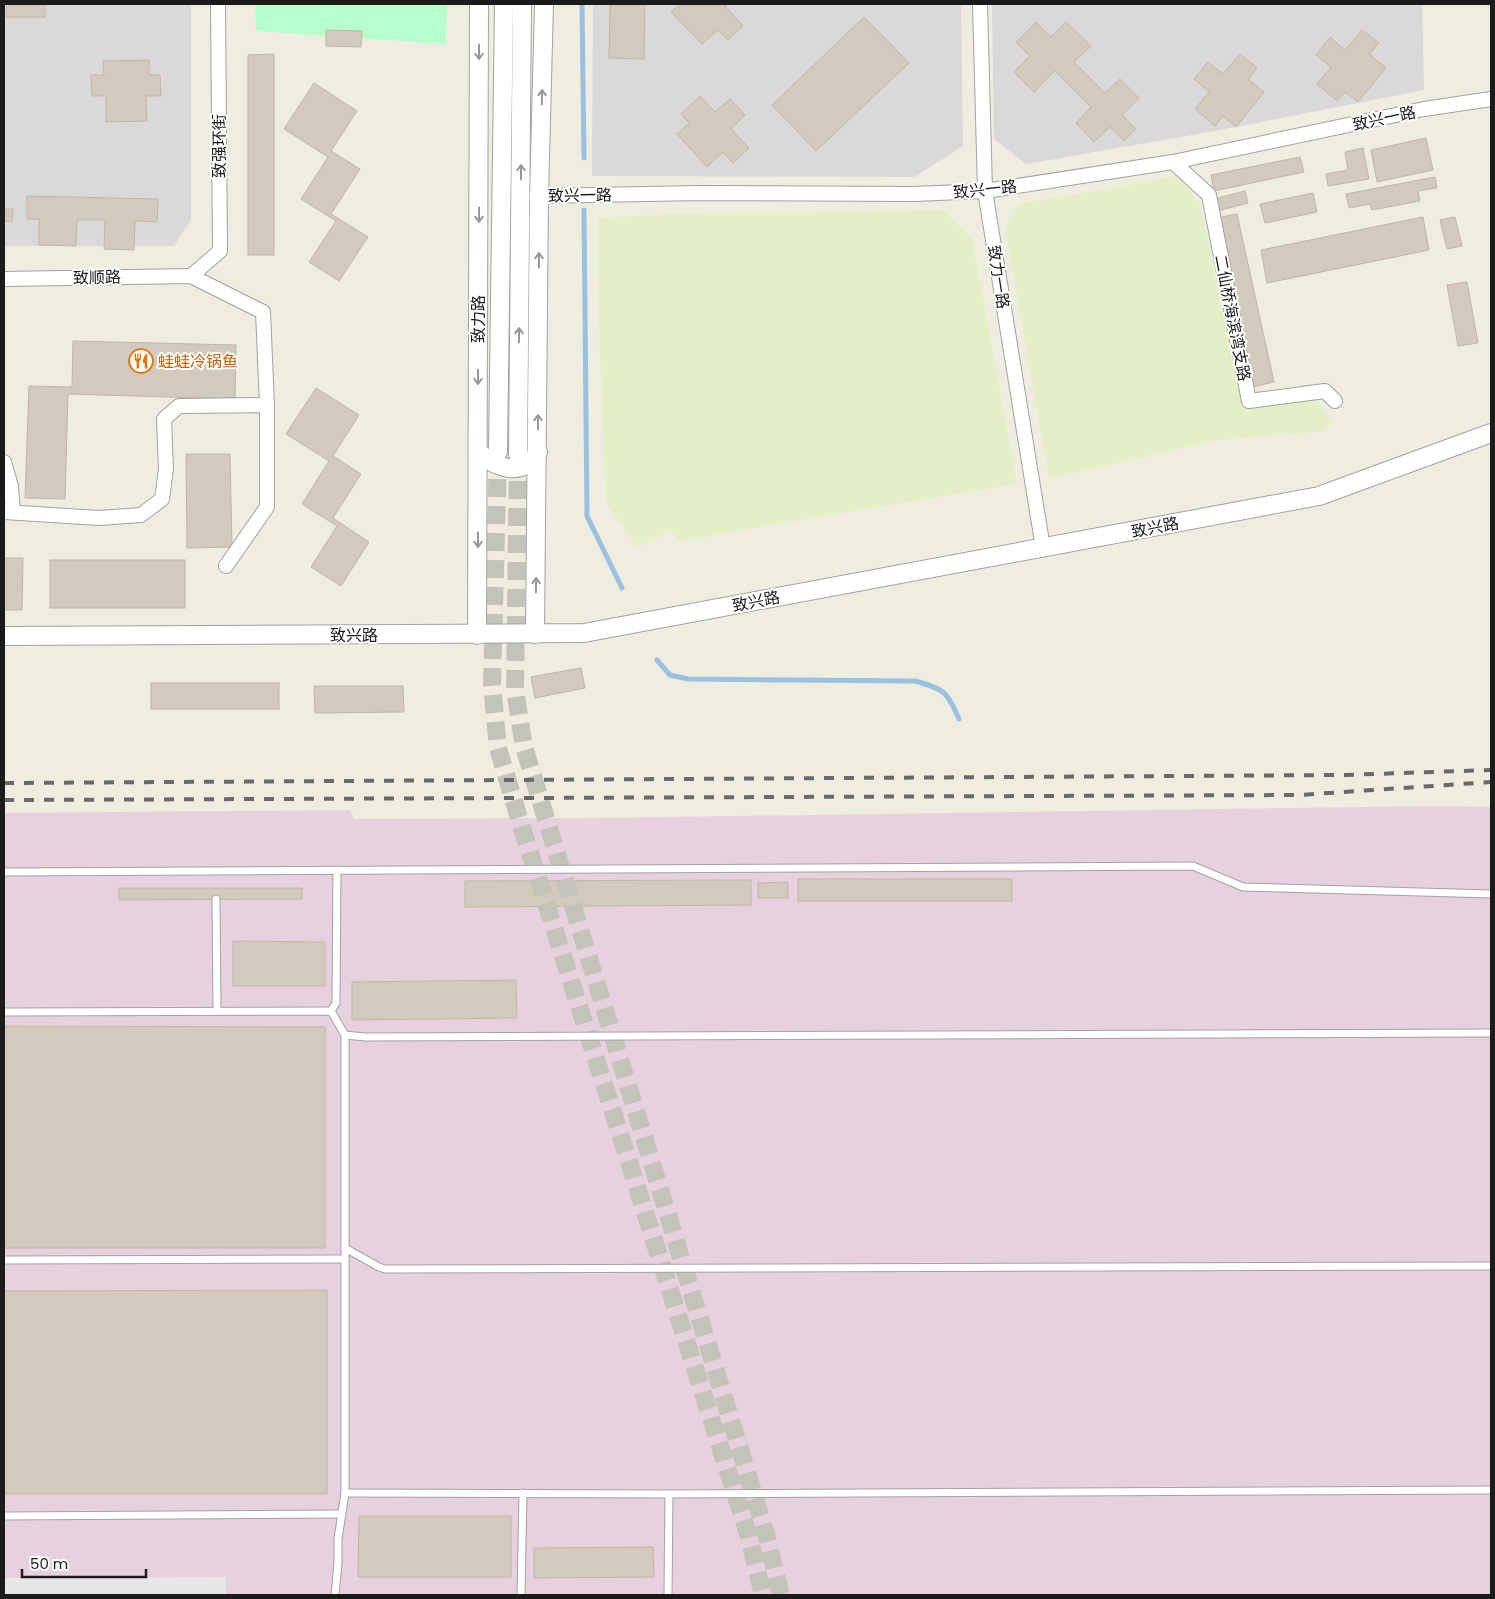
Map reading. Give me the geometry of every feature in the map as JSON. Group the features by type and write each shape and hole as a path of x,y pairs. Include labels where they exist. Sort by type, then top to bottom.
{"street":[{"name":"致强环街","path":"190,276 220,251 218,4"},
{"name":"致力路","path":"478,635 479,4"},
{"name":"致力路","path":"498,452 504,4"},
{"path":"518,454 522,4"},
{"path":"535,634 544,4"},
{"name":"致力一路","path":"980,4 985,191 1042,548"},
{"name":"致兴一路","path":"540,196 699,193 914,194 985,191 1173,162 1424,109 1491,99"},
{"name":"二仙桥海滨湾支路","path":"1173,162 1209,195 1249,401 1326,391 1335,401"},
{"name":"致顺路","path":"4,279 190,276"},
{"path":"190,276 263,312 267,405 267,507 226,566"},
{"path":"4,462 10,486 8,512 98,518 140,515 162,499 166,469 164,419 179,406 267,405"},
{"name":"致兴路","path":"4,636 584,633 1319,496 1491,433"},
{"path":"478,451 486,460 495,465 508,468 522,466 530,462 538,452"}],"lane":[{"path":"4,872 1193,866 1243,887 1491,894"},
{"path":"331,1011 336,1003 337,870"},
{"path":"216,899 217,1011"},
{"path":"4,1012 331,1011"},
{"path":"331,1011 345,1035 345,1493 338,1540 335,1595"},
{"path":"345,1035 1491,1033"},
{"path":"345,1248 385,1269 1491,1266"},
{"path":"4,1260 345,1259"},
{"path":"345,1493 669,1494 1491,1490"},
{"path":"521,1595 523,1493"},
{"path":"668,1595 669,1494"},
{"path":"4,1516 341,1514"}],"shaded area":[{"path":"4,4 191,4 191,219 174,246 4,246"},
{"path":"593,4 961,4 963,146 914,177 592,176"},
{"path":"992,4 1422,4 1424,90 1226,129 1026,164 994,139"},
{"path":"1436,806 1491,807 1491,1595 4,1595 4,813 350,810 354,819 596,818"},
{"path":"226,1577 226,1595 4,1595 4,1578"}],"green space":[{"path":"255,4 447,4 446,44 256,31"},
{"path":"1177,176 1200,203 1243,408 1316,399 1332,423 1318,432 1218,440 1049,479 1005,229 1019,204"},
{"path":"943,210 972,238 1017,484 679,541 671,530 637,547 606,503 599,328 598,218 670,214"}],"building":[{"path":"4,4 45,4 45,17 4,17"},
{"path":"610,4 645,4 644,59 609,58"},
{"path":"680,4 728,4 725,6 743,26 728,40 718,30 702,44 671,12"},
{"path":"864,17 909,63 816,151 772,105"},
{"path":"1036,22 1051,37 1066,22 1091,46 1074,62 1105,93 1120,79 1139,98 1122,115 1136,129 1124,141 1110,127 1094,142 1076,123 1091,107 1055,71 1034,92 1014,72 1030,56 1016,42"},
{"path":"326,30 362,31 361,47 326,46"},
{"path":"1362,30 1379,43 1369,54 1386,68 1358,102 1345,92 1337,101 1317,84 1331,67 1316,55 1330,37 1345,50"},
{"path":"274,54 274,255 248,255 248,55"},
{"path":"1240,54 1257,68 1248,79 1264,92 1236,127 1223,116 1215,126 1195,109 1209,92 1194,79 1208,62 1223,74"},
{"path":"149,60 149,75 160,75 161,96 146,96 147,121 106,122 106,96 92,96 91,75 104,75 103,61"},
{"path":"314,83 357,111 331,151 360,169 331,214 368,237 339,281 309,262 336,221 301,199 328,157 284,129"},
{"path":"700,96 715,112 730,99 745,115 731,129 749,148 733,163 723,152 707,167 677,134 689,123 681,114"},
{"path":"1426,138 1433,170 1377,182 1371,150"},
{"path":"1363,148 1369,179 1328,186 1326,174 1348,170 1345,152"},
{"path":"1300,157 1304,172 1214,191 1211,175"},
{"path":"1435,177 1437,188 1418,191 1420,201 1372,210 1370,204 1349,208 1346,194"},
{"path":"1245,191 1248,203 1217,211 1214,199"},
{"path":"1313,193 1317,212 1265,223 1260,204"},
{"path":"27,196 158,199 157,222 135,221 134,250 104,249 105,220 77,220 76,246 39,245 39,219 27,219"},
{"path":"4,209 13,209 12,221 4,221"},
{"path":"1237,214 1274,382 1253,387 1216,218"},
{"path":"1423,217 1429,250 1267,283 1261,250"},
{"path":"1455,217 1462,246 1447,249 1440,220"},
{"path":"1467,282 1478,343 1458,346 1447,285"},
{"path":"73,341 236,345 235,399 68,394 65,499 25,498 29,386 72,387"},
{"path":"316,388 359,415 333,456 361,474 333,518 369,542 341,586 311,567 337,526 302,504 329,461 286,434"},
{"path":"186,454 230,454 232,547 187,548"},
{"path":"4,558 23,558 22,610 4,610"},
{"path":"50,560 185,560 185,608 50,608"},
{"path":"581,668 585,688 535,698 531,677"},
{"path":"151,683 279,683 279,709 151,709"},
{"path":"314,686 403,686 404,712 315,713"},
{"path":"798,879 1012,879 1012,901 798,901"},
{"path":"751,880 751,905 465,907 465,881"},
{"path":"788,882 788,898 758,898 758,883"},
{"path":"119,888 302,888 302,899 119,900"},
{"path":"233,941 325,942 325,986 233,986"},
{"path":"516,980 517,1018 352,1020 352,982"},
{"path":"4,1026 325,1027 325,1248 4,1248"},
{"path":"327,1290 327,1494 4,1494 4,1291"},
{"path":"359,1516 511,1516 511,1577 358,1577"},
{"path":"653,1547 654,1577 534,1578 534,1548"}],"waterway":[{"path":"582,4 584,158"},
{"path":"584,210 587,516 622,588"},
{"path":"657,660 670,675 688,679 915,681 932,686 943,692 951,702 959,719"}],"tunnel":[{"path":"498,452 492,685 498,748 749,1537 763,1595"},
{"path":"518,454 515,690 524,747 766,1534 781,1595"}],"railway":[{"path":"4,783 1344,775 1491,770"},
{"path":"4,800 1299,795 1491,782"}],"place":[{"name":"蛙蛙冷锅鱼","path":"141,361"}]}
